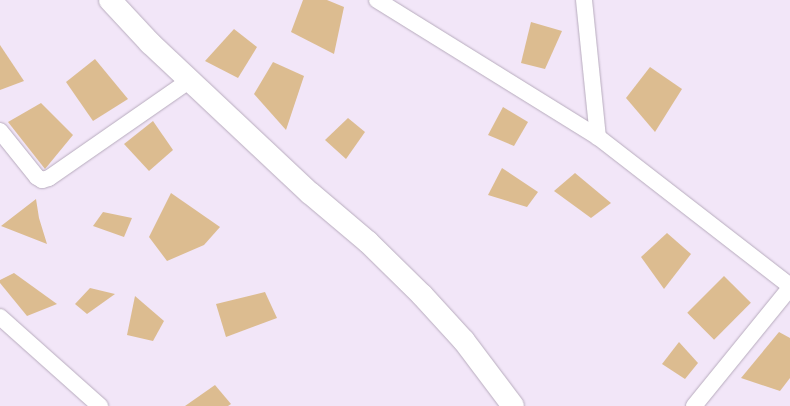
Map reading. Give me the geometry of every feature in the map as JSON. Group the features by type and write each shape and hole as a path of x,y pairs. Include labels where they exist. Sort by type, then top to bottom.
{"main road":[{"path":"110,0 150,43 310,193 368,242 422,294 464,341 513,406"}],"street":[{"path":"377,0 598,137 790,287 694,406"},
{"path":"584,0 598,137"},
{"path":"0,131 37,177 42,180 49,178 190,80"},
{"path":"0,317 100,406"}],"building":[{"path":"303,0 327,0 344,7 334,54 291,32"},
{"path":"531,22 562,31 545,69 521,63"},
{"path":"234,29 257,47 238,78 205,61"},
{"path":"0,45 24,81 0,90"},
{"path":"95,59 128,99 93,121 66,82"},
{"path":"273,62 304,76 286,130 254,94"},
{"path":"650,67 682,89 655,132 626,98"},
{"path":"41,103 73,135 45,169 8,122"},
{"path":"503,107 528,122 514,146 488,135"},
{"path":"348,118 365,132 346,159 325,140"},
{"path":"153,121 173,150 149,171 124,144"},
{"path":"502,168 538,192 527,207 488,195"},
{"path":"575,173 611,203 591,218 554,191"},
{"path":"171,193 220,227 204,245 167,261 149,237"},
{"path":"36,199 39,218 47,244 1,226"},
{"path":"103,212 132,218 124,237 93,226"},
{"path":"667,233 691,254 664,289 641,257"},
{"path":"14,273 57,304 27,316 0,283 0,280"},
{"path":"724,276 751,303 714,340 687,313"},
{"path":"90,288 115,294 87,314 75,304"},
{"path":"265,292 277,318 226,337 216,304"},
{"path":"135,296 164,321 153,341 127,335"},
{"path":"779,332 790,338 790,378 780,391 741,378"},
{"path":"679,342 698,363 685,379 662,364"},
{"path":"215,385 231,404 228,406 185,406"}]}
